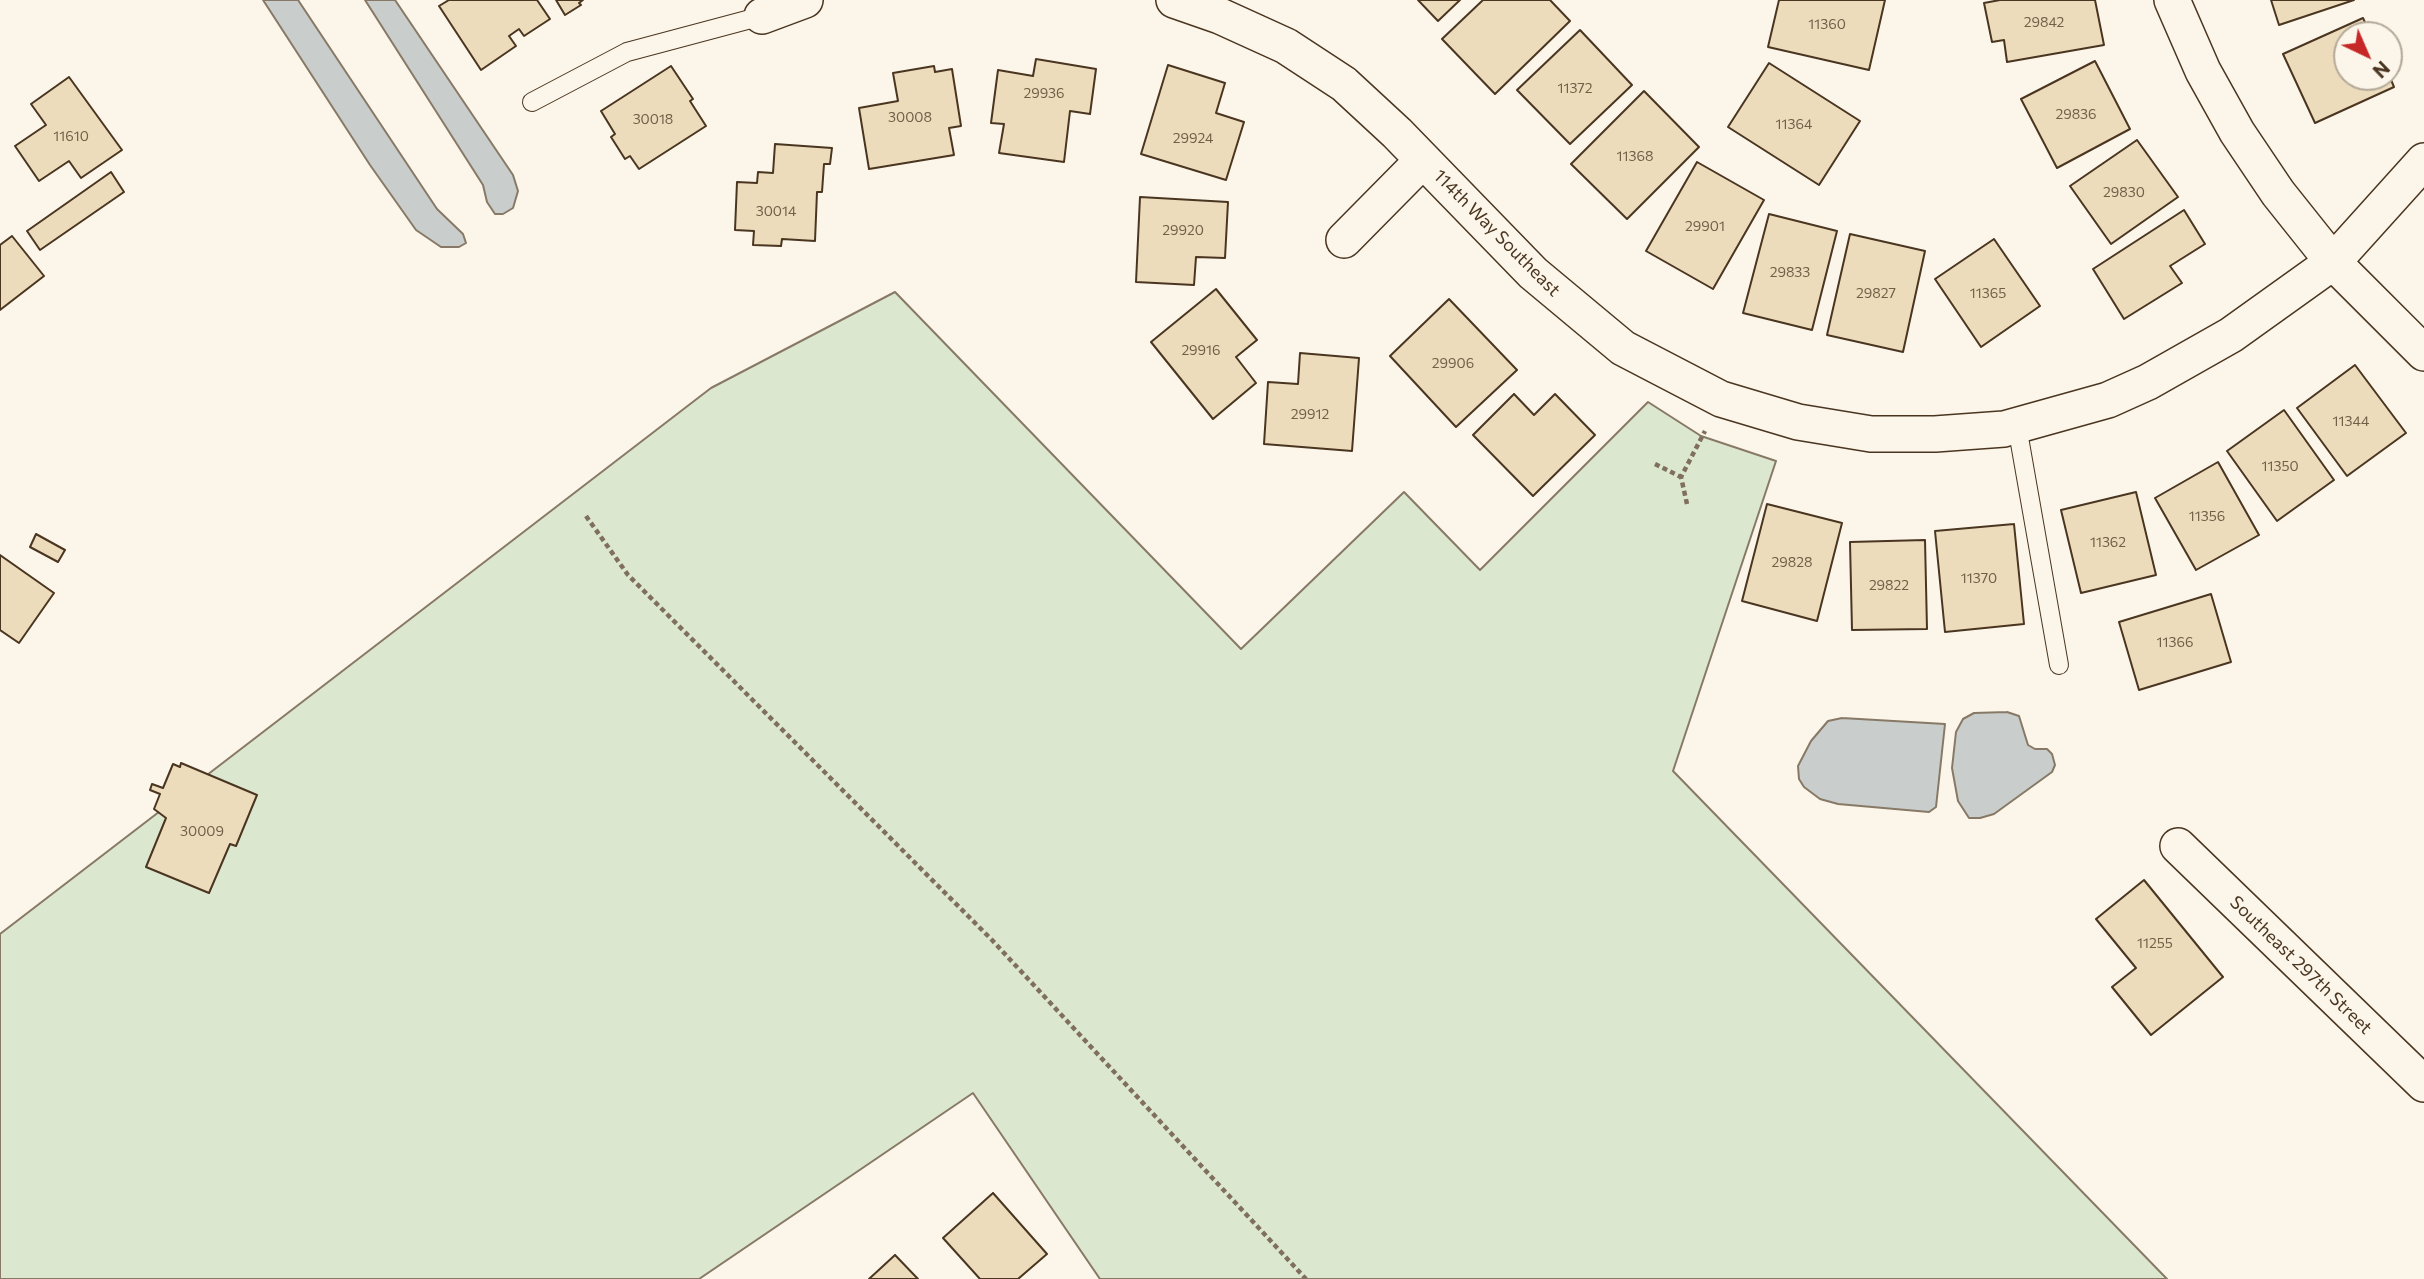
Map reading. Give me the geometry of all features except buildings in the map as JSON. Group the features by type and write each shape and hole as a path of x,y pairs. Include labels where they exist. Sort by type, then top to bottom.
{"street":[{"path":"762,16 806,0"},
{"name":"114th Way Southeast","path":"1174,0 1220,16 1286,46 1344,84 1423,160 1533,273 1623,348 1721,399 1798,422 1871,434 1935,434 2004,429 2108,400 2148,382 2231,335 2333,262 2424,161"},
{"path":"2172,0 2203,71 2237,132 2277,193 2333,262 2424,354"},
{"path":"1344,240 1423,160"},
{"name":"Southeast 297th Street","path":"2178,846 2424,1084"}],"lane":[{"path":"532,102 627,52 762,16"},
{"path":"2017,426 2059,665"}],"path":[{"path":"1687,505 1681,477 1721,399"},
{"path":"1656,464 1681,477"},
{"path":"586,516 628,575 992,940 1306,1279"}],"green space":[{"path":"895,292 1241,649 1404,492 1480,570 1648,402 1701,436 1776,461 1673,771 2167,1279 1100,1279 973,1093 699,1279 0,1279 0,934 711,388"}],"shaded area":[{"path":"263,0 298,0 437,209 463,234 466,243 459,247 441,247 416,230 370,165"},
{"path":"365,0 395,0 513,175 518,191 513,208 503,214 495,214 487,202 483,185"},
{"path":"2007,712 2019,716 2028,745 2035,749 2047,749 2052,754 2055,765 2052,772 1994,814 1969,818 1958,801 1952,768 1956,732 1963,719 1974,713"},
{"path":"1842,718 1945,724 1936,807 1929,812 1838,804 1820,799 1804,787 1799,779 1798,766 1811,741 1828,721"}]}
